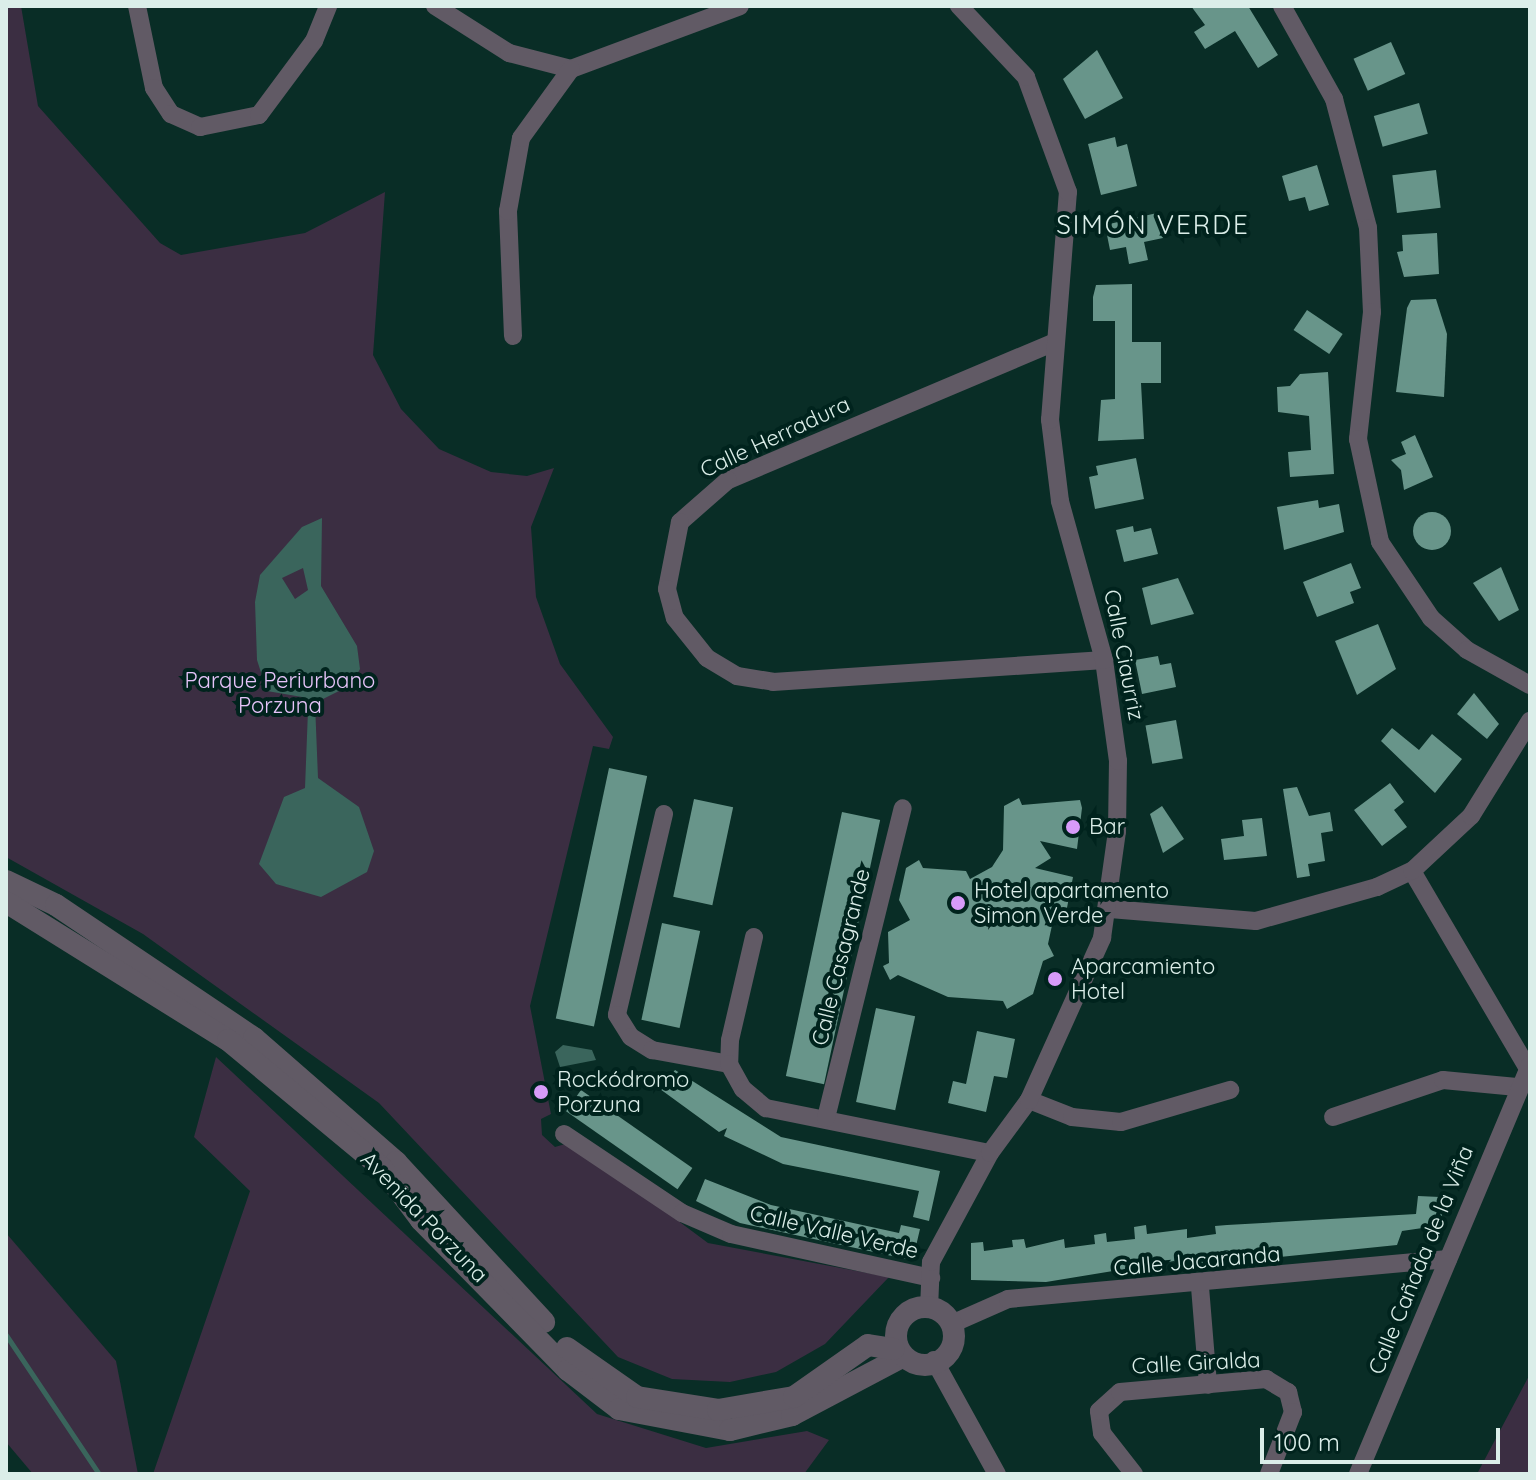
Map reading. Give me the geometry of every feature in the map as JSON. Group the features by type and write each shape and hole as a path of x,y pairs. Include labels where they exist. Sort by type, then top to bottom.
{"street":[{"path":"137,6 154,88 171,114 200,127 259,115 314,41 328,6"},
{"path":"435,6 509,53 571,69"},
{"path":"513,336 508,211 521,138 571,69 740,6"},
{"name":"Calle Ciaurriz","path":"929,1309 931,1262 990,1153 1029,1100 1110,909 1118,761 1104,660 1053,461 1055,342 1070,232 1059,153 1026,77 959,6"},
{"path":"1282,6 1334,99 1368,228 1372,312 1358,439 1380,542 1431,618 1467,650 1530,685"},
{"name":"Calle Herradura","path":"1055,342 714,488 680,522 667,589 675,618 707,658 737,676 773,682 1104,660"},
{"path":"1110,909 1225,922 1282,918 1412,871 1471,816 1530,721"},
{"name":"Calle Casagrande","path":"826,1118 903,808"},
{"path":"664,814 617,1015 652,1050 729,1064 766,1108 990,1153"},
{"path":"1412,871 1529,1066"},
{"name":"Avenida Porzuna","path":"6,881 56,905 266,1048 396,1162 576,1358 637,1397 675,1407 755,1406 794,1397 868,1345 897,1353"},
{"name":"Avenida Porzuna","path":"6,902 228,1040 382,1168 421,1220 568,1370 619,1409 730,1430 792,1415 897,1353"},
{"path":"729,1064 730,1040 754,937"},
{"name":"Calle Cañada de la Viña","path":"1358,1474 1517,1087 1529,1066"},
{"path":"1333,1117 1443,1080 1517,1087"},
{"path":"1029,1100 1072,1117 1121,1122 1230,1090"},
{"name":"Calle Valle Verde","path":"564,1134 682,1213 731,1234 931,1278"},
{"name":"Calle Jacaranda","path":"956,1322 1008,1299 1200,1287 1448,1259"},
{"path":"1200,1287 1208,1385"},
{"path":"929,1309 956,1322 955,1340 934,1360 897,1353 901,1323 929,1309"},
{"path":"934,1360 997,1474"},
{"name":"Calle Giralda","path":"1134,1474 1102,1433 1099,1411 1120,1392 1266,1379 1288,1392 1293,1412 1269,1474"}],"green space":[{"name":"Parque Periurbano Porzuna","path":"6,6 21,6 38,106 160,243 181,255 305,233 385,192 373,355 401,409 439,449 491,472 527,476 554,468 531,527 536,597 560,664 613,737 609,749 593,746 530,1006 551,1114 541,1119 542,1135 555,1147 572,1142 708,1243 889,1277 825,1344 776,1372 730,1382 672,1379 618,1357 379,1103 143,934 6,857"},
{"path":"216,1057 597,1414 706,1448 807,1431 829,1440 804,1474 153,1474 250,1191 194,1137"},
{"path":"6,1233 116,1361 138,1474 33,1474 6,1442"},
{"path":"1530,1374 1530,1474 1477,1474"}],"water":[{"path":"322,518 321,586 357,646 360,669 351,685 315,703 318,778 359,807 374,851 367,872 321,897 276,884 259,864 284,797 305,788 308,710 302,697 267,691 257,660 255,602 260,575 302,527","holes":["303,568 308,590 295,599 282,578"]},
{"path":"563,1045 592,1050 596,1060 560,1067 555,1052"}],"building":[{"path":"1191,6 1248,6 1278,55 1258,68 1235,31 1205,49 1194,32 1205,25"},
{"path":"1391,42 1405,74 1368,91 1354,59"},
{"path":"1097,50 1123,98 1085,119 1063,79"},
{"path":"1419,103 1428,134 1383,147 1374,116"},
{"path":"1115,137 1117,147 1127,144 1137,186 1101,195 1088,144"},
{"path":"1317,165 1329,205 1309,211 1305,197 1289,201 1282,176"},
{"path":"1436,170 1441,208 1397,213 1392,175"},
{"path":"1157,213 1163,238 1144,242 1148,260 1129,264 1126,247 1110,250 1105,225"},
{"path":"1437,233 1439,274 1404,277 1397,252 1403,251 1402,235"},
{"path":"1132,284 1132,342 1161,342 1161,383 1141,383 1144,439 1098,441 1101,400 1115,399 1115,321 1093,321 1093,297 1096,285"},
{"path":"1436,299 1447,334 1444,397 1396,392 1407,308 1411,300"},
{"path":"1307,310 1343,334 1329,354 1294,330"},
{"path":"1328,372 1334,474 1290,477 1288,452 1311,450 1309,416 1278,412 1277,387 1290,386 1300,374"},
{"path":"1415,435 1433,477 1404,490 1401,470 1391,460 1406,454 1401,442"},
{"path":"1136,458 1144,499 1095,509 1089,477 1098,475 1096,466"},
{"path":"1318,500 1319,508 1339,504 1344,532 1284,550 1277,507"},
{"path":"1432,512 1446,517 1451,531 1446,545 1432,550 1418,545 1413,531 1418,517"},
{"path":"1133,526 1134,532 1151,528 1158,554 1124,562 1116,530"},
{"path":"1351,563 1361,588 1350,592 1354,603 1317,617 1303,582"},
{"path":"1501,567 1519,610 1499,621 1473,583"},
{"path":"1178,578 1194,614 1151,625 1142,588"},
{"path":"1378,624 1396,669 1357,695 1335,641"},
{"path":"1158,656 1160,665 1171,663 1176,687 1142,694 1135,660"},
{"path":"1474,693 1499,724 1487,739 1457,714"},
{"path":"1176,720 1183,758 1152,764 1145,725"},
{"path":"1392,728 1419,750 1432,734 1462,759 1435,793 1381,741"},
{"path":"609,768 647,776 594,1027 556,1018"},
{"path":"1390,783 1404,802 1394,810 1407,827 1382,846 1354,810"},
{"path":"1297,787 1309,816 1330,812 1333,831 1321,833 1325,861 1308,864 1310,876 1297,878 1283,789"},
{"name":"Hotel apartamento Simon Verde","path":"1019,798 1022,805 1080,800 1082,808 1077,849 1040,841 1051,858 1035,868 1073,877 1065,918 1054,916 1048,944 1054,956 1043,961 1033,994 1007,1009 1003,1001 948,997 898,975 890,980 883,966 889,963 888,932 910,920 899,900 906,868 919,860 923,868 966,871 970,879 992,867 1003,850 1004,806"},
{"path":"694,799 733,807 712,905 673,897"},
{"path":"1162,806 1184,839 1163,853 1150,814"},
{"path":"842,812 880,820 824,1084 786,1076"},
{"path":"1262,818 1267,856 1224,860 1221,839 1244,836 1242,820"},
{"path":"662,923 700,931 680,1028 641,1020"},
{"path":"876,1008 915,1016 895,1110 856,1102"},
{"path":"977,1031 1015,1039 1007,1078 994,1076 986,1112 948,1103 953,1081 966,1084"},
{"path":"675,1070 781,1137 940,1171 929,1221 913,1217 919,1191 783,1164 724,1136 727,1128 719,1132 660,1089"},
{"path":"581,1090 692,1168 677,1189 566,1111"},
{"path":"705,1179 771,1205 899,1233 901,1225 920,1229 916,1246 909,1244 906,1259 740,1223 696,1201"},
{"path":"1418,1196 1440,1197 1443,1225 1402,1231 1397,1245 1182,1267 1174,1261 1046,1282 971,1280 971,1243 983,1242 984,1251 1013,1247 1012,1240 1024,1239 1026,1248 1064,1239 1065,1248 1095,1244 1094,1235 1106,1233 1107,1242 1135,1239 1134,1227 1146,1225 1147,1234 1187,1229 1187,1238 1216,1234 1215,1226 1416,1214"}],"waterway":[{"path":"6,1335 99,1474"}],"place":[{"name":"Bar","path":"1073,827"},
{"name":"Hotel apartamento Simon Verde","path":"958,903"},
{"name":"Aparcamiento Hotel","path":"1055,979"},
{"name":"Rockódromo Porzuna","path":"541,1092"}],"district":[{"name":"SIMÓN VERDE","path":"1153,225"}]}
